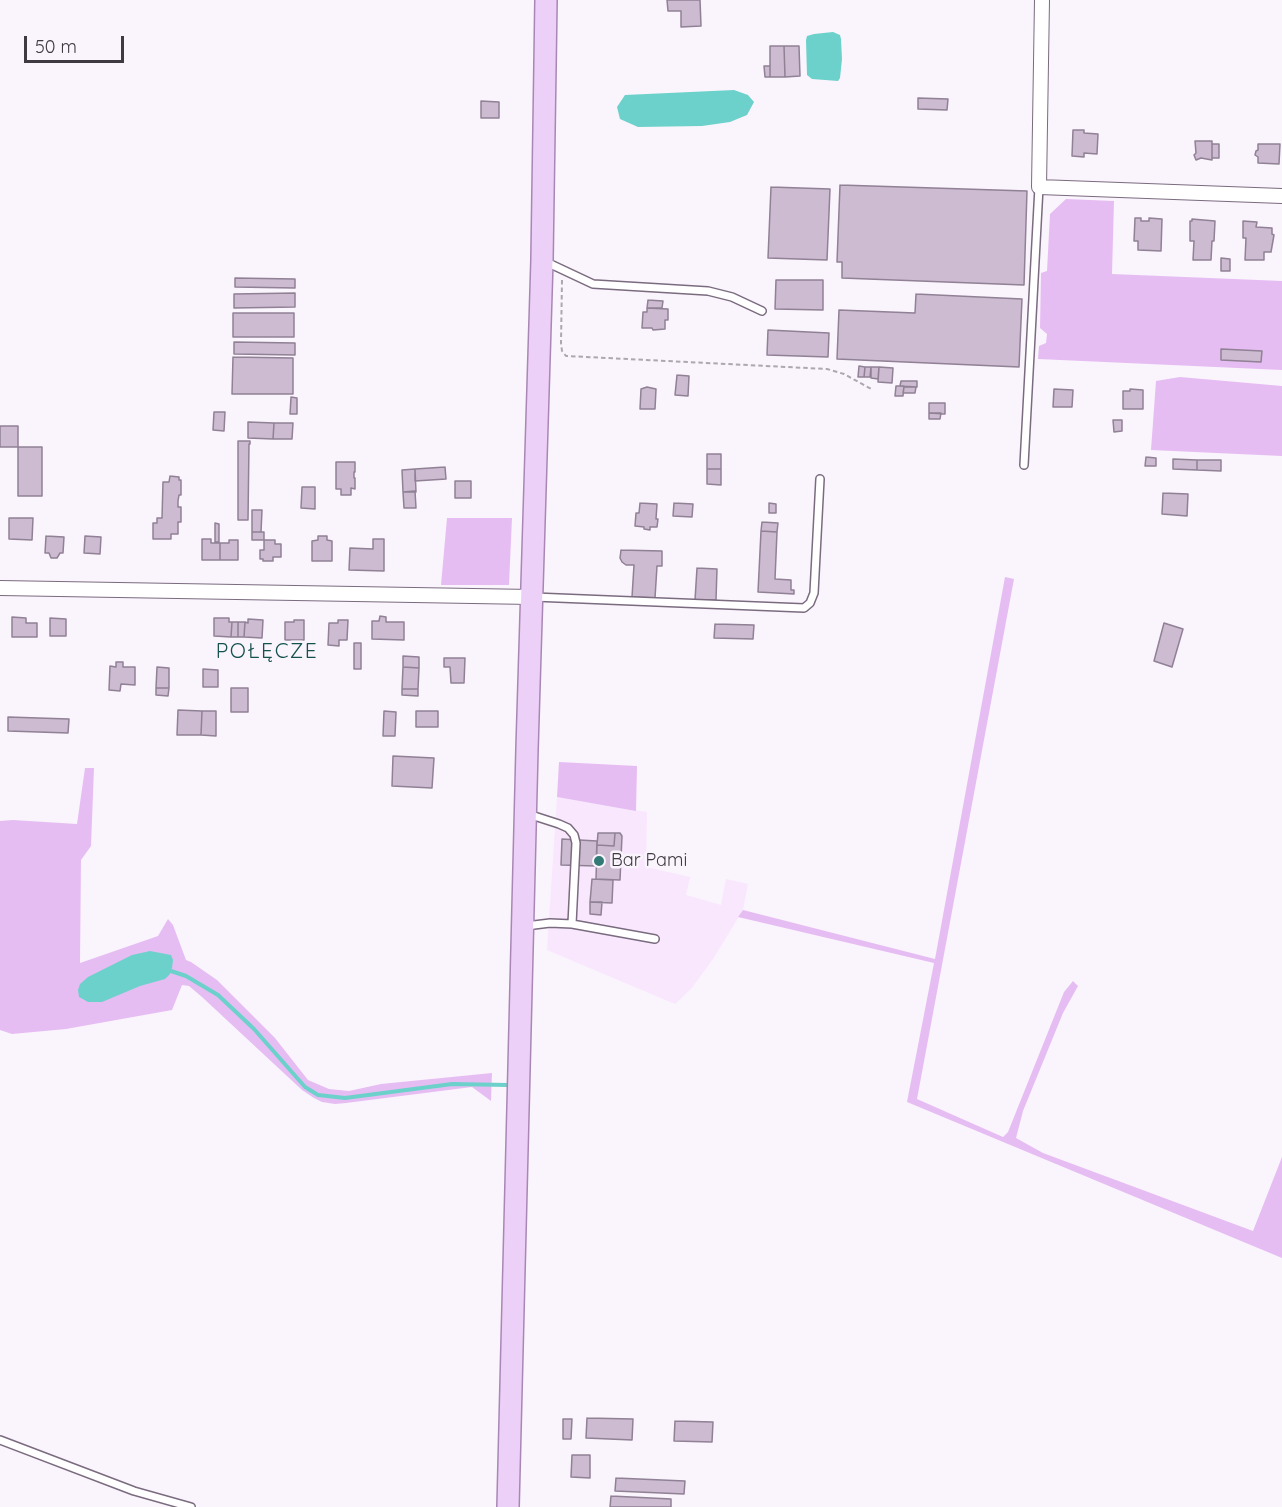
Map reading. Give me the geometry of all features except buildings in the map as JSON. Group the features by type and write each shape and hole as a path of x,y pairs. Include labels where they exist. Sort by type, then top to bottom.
{"main road":[{"path":"508,1507 532,597 551,264 546,0"}],"street":[{"path":"1042,0 1039,187 1282,196"},
{"path":"0,588 532,597"}],"lane":[{"path":"1024,465 1039,187"},
{"path":"551,264 593,284 708,291 732,297 762,310"},
{"path":"532,597 804,608 810,603 814,592 820,479"},
{"path":"526,813 568,828 574,835 576,843 572,924"},
{"path":"523,926 550,923 572,924 654,939"},
{"path":"0,1440 134,1491 191,1507"}],"path":[{"path":"551,264 563,287 561,343 562,351 566,356 827,369 844,374 873,390"}],"shaded area":[{"path":"833,32 840,35 841,39 840,78 838,81 812,79 807,75 807,36"},
{"path":"734,90 748,95 754,102 747,115 730,122 702,126 638,127 620,119 617,107 625,95"},
{"path":"1066,199 1114,201 1112,274 1282,281 1282,370 1038,359 1039,346 1046,343 1047,334 1040,328 1041,273 1047,271 1050,214"},
{"path":"1180,377 1282,386 1282,456 1151,450 1156,381"},
{"path":"447,518 512,518 509,585 441,585"},
{"path":"1005,577 1014,579 917,1099 1003,1137 1008,1132 1064,992 1073,981 1078,986 1063,1013 1023,1111 1016,1138 1043,1153 1253,1231 1282,1157 1282,1258 907,1102 934,963 738,917 743,910 935,959"},
{"path":"559,762 637,766 636,811 557,797"},
{"path":"85,768 94,768 91,846 81,860 80,963 158,936 168,919 173,925 186,960 217,980 275,1038 308,1080 329,1089 349,1091 381,1084 492,1073 491,1101 472,1087 346,1103 322,1102 302,1090 189,986 182,985 172,1010 66,1029 12,1034 0,1030 0,821 77,824"},
{"path":"557,797 647,812 646,867 690,877 686,895 721,905 726,879 748,884 743,910 713,959 691,989 675,1004 547,950"},
{"path":"150,951 171,955 172,968 165,979 140,986 102,1002 88,1002 79,997 80,984 88,977 132,955"}],"waterway":[{"path":"171,971 186,976 218,995 254,1029 305,1087 318,1095 345,1098 452,1084 508,1085"}],"place":[{"name":"Bar Pami","path":"599,861"}],"district":[{"name":"POŁĘCZE","path":"267,652"}]}
